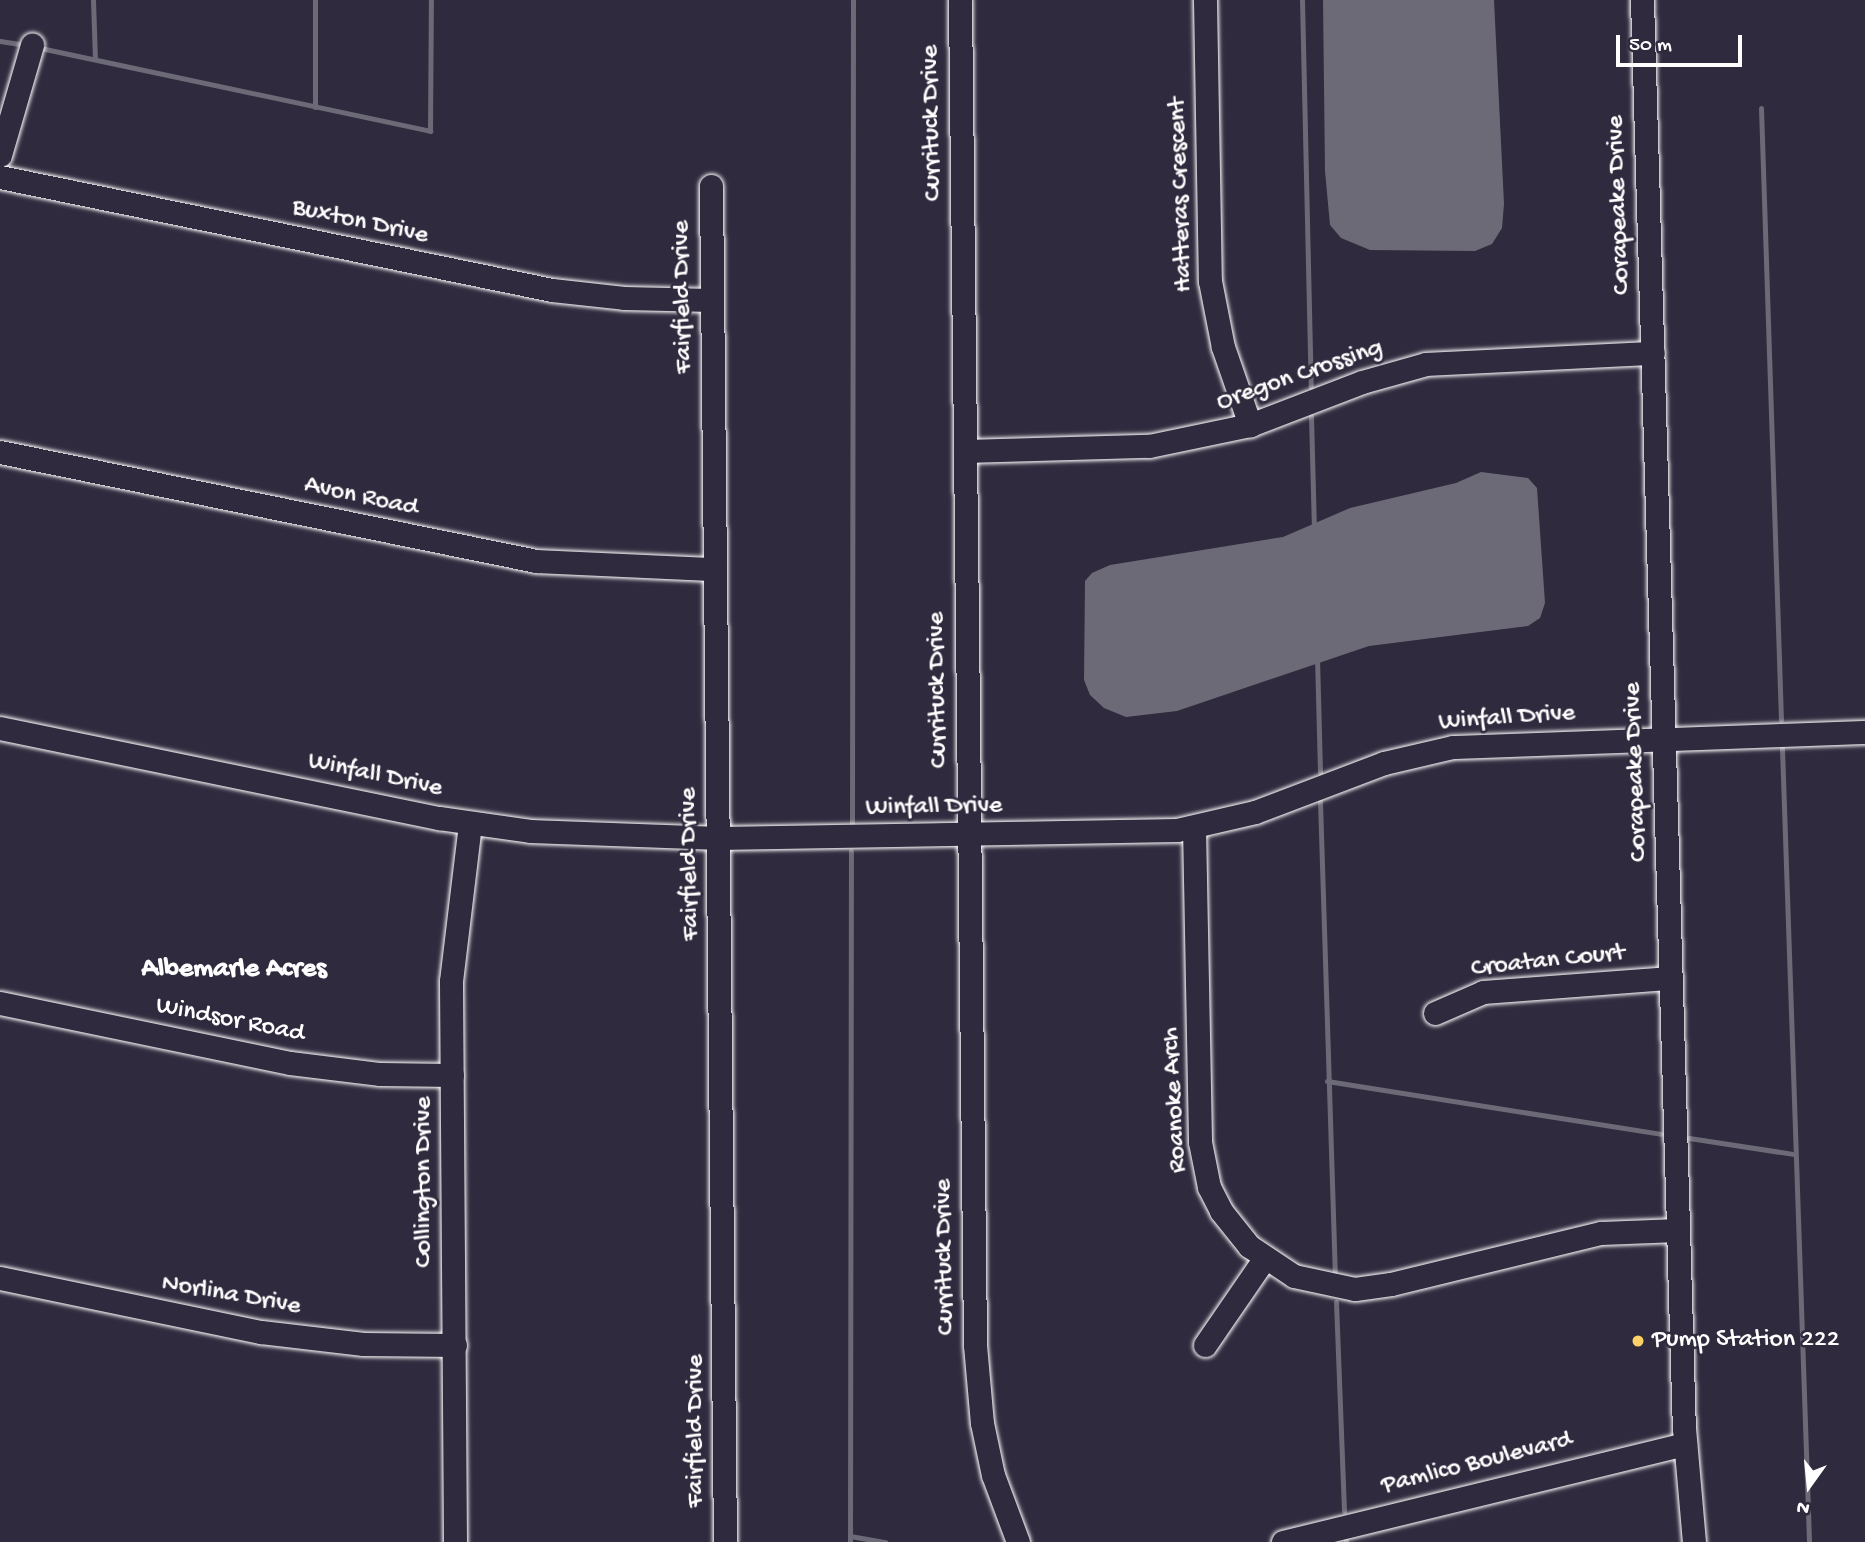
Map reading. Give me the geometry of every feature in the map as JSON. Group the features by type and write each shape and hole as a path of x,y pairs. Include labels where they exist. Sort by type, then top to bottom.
{"street":[{"name":"Currituck Drive","path":"960,0 977,1385 993,1475 1018,1542"},
{"name":"Hatteras Crescent","path":"1205,0 1210,281 1223,347 1250,425"},
{"name":"Corapeake Drive","path":"1642,0 1685,1444 1694,1542"},
{"path":"0,155 32,45"},
{"name":"Buxton Drive","path":"0,177 552,290 624,298 712,300"},
{"name":"Fairfield Drive","path":"711,186 725,1542"},
{"name":"Oregon Crossing","path":"965,451 1149,446 1250,425 1362,382 1426,365 1653,353"},
{"name":"Avon Road","path":"0,452 536,561 715,569"},
{"name":"Winfall Drive","path":"0,728 470,822 599,836 719,838 1131,834 1195,827 1255,812 1384,763 1452,747 1865,732"},
{"name":"Collington Drive","path":"455,1542 452,981 470,822"},
{"name":"Roanoke Arch","path":"1195,827 1204,1169 1220,1211 1236,1233 1264,1259 1310,1282 1355,1289 1391,1284 1601,1233 1678,1230"},
{"name":"Croatan Court","path":"1436,1013 1483,992 1670,978"},
{"name":"Windsor Road","path":"0,1003 290,1063 380,1074 452,1075"},
{"path":"1205,1345 1264,1259"},
{"name":"Norlina Drive","path":"0,1278 261,1332 363,1343 455,1345"},
{"name":"Pamlico Boulevard","path":"1283,1542 1685,1444"}],"shaded area":[{"path":"1323,0 1494,0 1504,204 1502,228 1492,244 1475,251 1370,250 1341,238 1330,225 1325,171"},
{"path":"1481,472 1528,478 1537,488 1545,603 1540,618 1528,626 1369,646 1177,711 1126,717 1104,708 1090,695 1084,680 1085,581 1092,573 1110,565 1283,537 1350,508 1456,483"}],"waterway":[{"path":"93,0 95,59"},
{"path":"315,0 315,107"},
{"path":"45,49 430,131 431,0"},
{"path":"852,823 853,0"},
{"path":"1302,0 1311,387"},
{"path":"0,41 18,44"},
{"path":"1761,108 1781,720"},
{"path":"1311,416 1314,528"},
{"path":"1317,657 1320,772"},
{"path":"1782,748 1809,1542"},
{"path":"1320,801 1335,1273"},
{"path":"850,1542 851,851"},
{"path":"1327,1081 1661,1134"},
{"path":"1689,1138 1793,1154"},
{"path":"1336,1302 1344,1511"},
{"path":"850,1536 885,1542"}],"place":[{"name":"Pump Station 222","path":"1638,1341"}],"district":[{"name":"Albemarle Acres","path":"234,970"}]}
